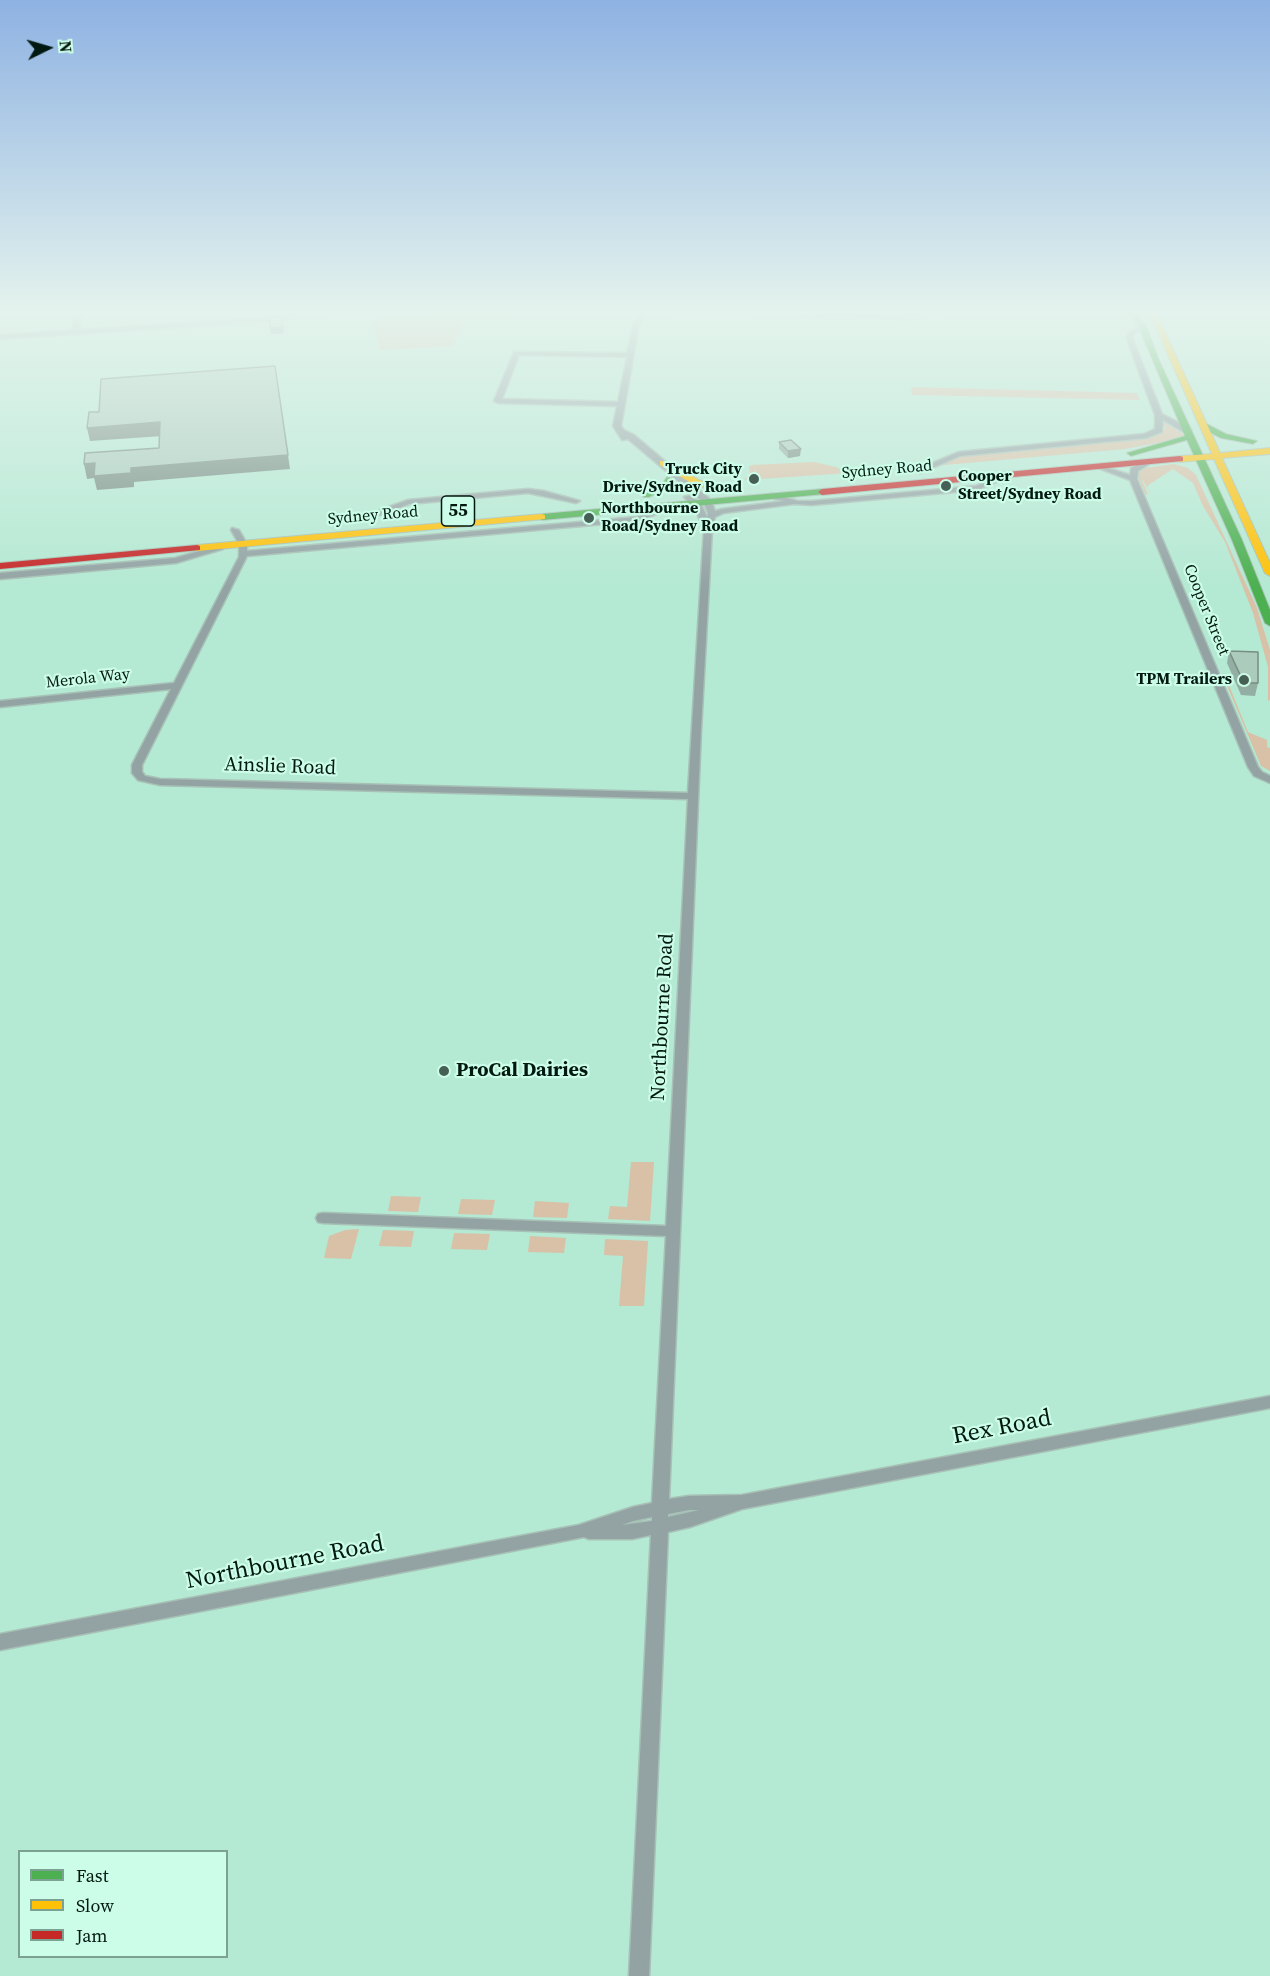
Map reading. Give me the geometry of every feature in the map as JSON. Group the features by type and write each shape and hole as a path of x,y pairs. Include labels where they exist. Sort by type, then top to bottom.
{"main road":[{"path":"1176,404 1232,530 1270,623"},
{"path":"1194,404 1270,573"},
{"path":"1204,426 1224,436 1253,441"},
{"name":"55","path":"1194,443 1217,456 1253,441 1268,448"},
{"name":"Sydney Road","path":"700,505 715,488 1131,453 1194,443"},
{"name":"Sydney Road","path":"228,536 243,549 773,496 1102,468 1166,461 1194,443"},
{"path":"1217,456 1257,458 1268,448"},
{"path":"1166,461 1186,465 1208,476"},
{"path":"663,463 696,482 715,488"},
{"path":"646,495 667,485 670,479"},
{"name":"Sydney Road","path":"0,566 357,520 646,495 700,505"},
{"path":"1232,530 1250,531"}],"street":[{"path":"622,404 617,426 627,440 700,505"},
{"path":"1154,404 1158,415 1194,443"},
{"name":"Sydney Road","path":"917,471 959,454 1146,436 1159,430 1158,415"},
{"path":"621,432 663,463 700,505"},
{"path":"1102,468 1133,479 1134,470 1147,463"},
{"name":"Sydney Road","path":"773,496 792,502 812,503 977,488 1004,477"},
{"name":"Cooper Street","path":"1133,479 1253,767 1258,774 1270,780"},
{"name":"Sydney Road","path":"700,505 722,511 784,505 792,502"},
{"name":"Northbourne Road","path":"639,1976 694,796 700,505"},
{"name":"Sydney Road","path":"0,576 176,560 228,536"},
{"name":"Ainslie Road","path":"243,549 137,765 137,773 146,780 694,796"},
{"name":"Merola Way","path":"0,704 178,685"},
{"path":"323,1218 674,1231"},
{"name":"Rex Road","path":"660,1526 690,1520 742,1502 1270,1402"},
{"name":"Rex Road","path":"660,1508 689,1503 742,1502"},
{"name":"Northbourne Road","path":"0,1641 579,1532 633,1514 660,1508"},
{"name":"Northbourne Road","path":"579,1532 632,1532 660,1526"}],"shaded area":[{"path":"0,404 1270,404 1270,1976 0,1976"},
{"path":"1161,420 1184,435 1179,439 1125,449 933,466 961,455 1144,439 1164,431 1165,427"},
{"path":"814,462 836,467 847,473 761,479 753,468 758,478 744,480 750,474 749,467 752,465"},
{"path":"1174,464 1188,468 1196,475 1257,608 1270,650 1270,700 1268,701 1268,667 1253,613 1225,542 1203,506 1193,483 1173,469 1147,486 1151,495 1141,477 1148,495 1145,494 1137,474 1145,468"},
{"path":"1224,673 1248,732 1267,740 1267,747 1270,748 1270,771 1261,766 1222,674"},
{"path":"631,1162 654,1162 650,1221 608,1219 610,1206 627,1207"},
{"path":"391,1196 421,1197 418,1212 388,1211"},
{"path":"461,1199 495,1200 492,1215 458,1214"},
{"path":"535,1201 569,1203 567,1218 533,1217"},
{"path":"359,1229 351,1259 324,1258 329,1236 345,1230"},
{"path":"383,1230 414,1231 411,1247 379,1246"},
{"path":"454,1233 490,1234 487,1250 451,1249"},
{"path":"530,1236 566,1238 564,1253 528,1252"},
{"path":"605,1239 648,1241 644,1306 619,1306 623,1256 604,1255"}],"building":[{"path":"99,404 281,404 288,455 131,468 131,473 94,476 95,463 84,464 85,453 159,448 160,422 87,428 89,412 99,412"},
{"path":"791,440 801,449 788,451 779,442"},
{"path":"1229,651 1258,652 1258,683 1244,683"}],"traffic: fast":[{"path":"1175,404 1237,540 1270,623"},
{"path":"1204,426 1224,436 1253,441"},
{"path":"1131,453 1190,437"},
{"path":"646,495 667,485 670,479"},
{"path":"542,517 822,492"}],"traffic: slow":[{"path":"1194,404 1270,573"},
{"path":"1180,459 1270,451"},
{"path":"663,463 696,482 715,488"},
{"path":"197,548 542,517"}],"traffic: jam":[{"path":"822,492 1180,459"},
{"path":"0,566 197,548"}],"place":[{"name":"Truck City Drive/Sydney Road","path":"754,479"},
{"name":"Cooper Street/Sydney Road","path":"946,486"},
{"name":"Northbourne Road/Sydney Road","path":"589,518"},
{"name":"TPM Trailers","path":"1244,680"},
{"name":"ProCal Dairies","path":"444,1071"}]}
